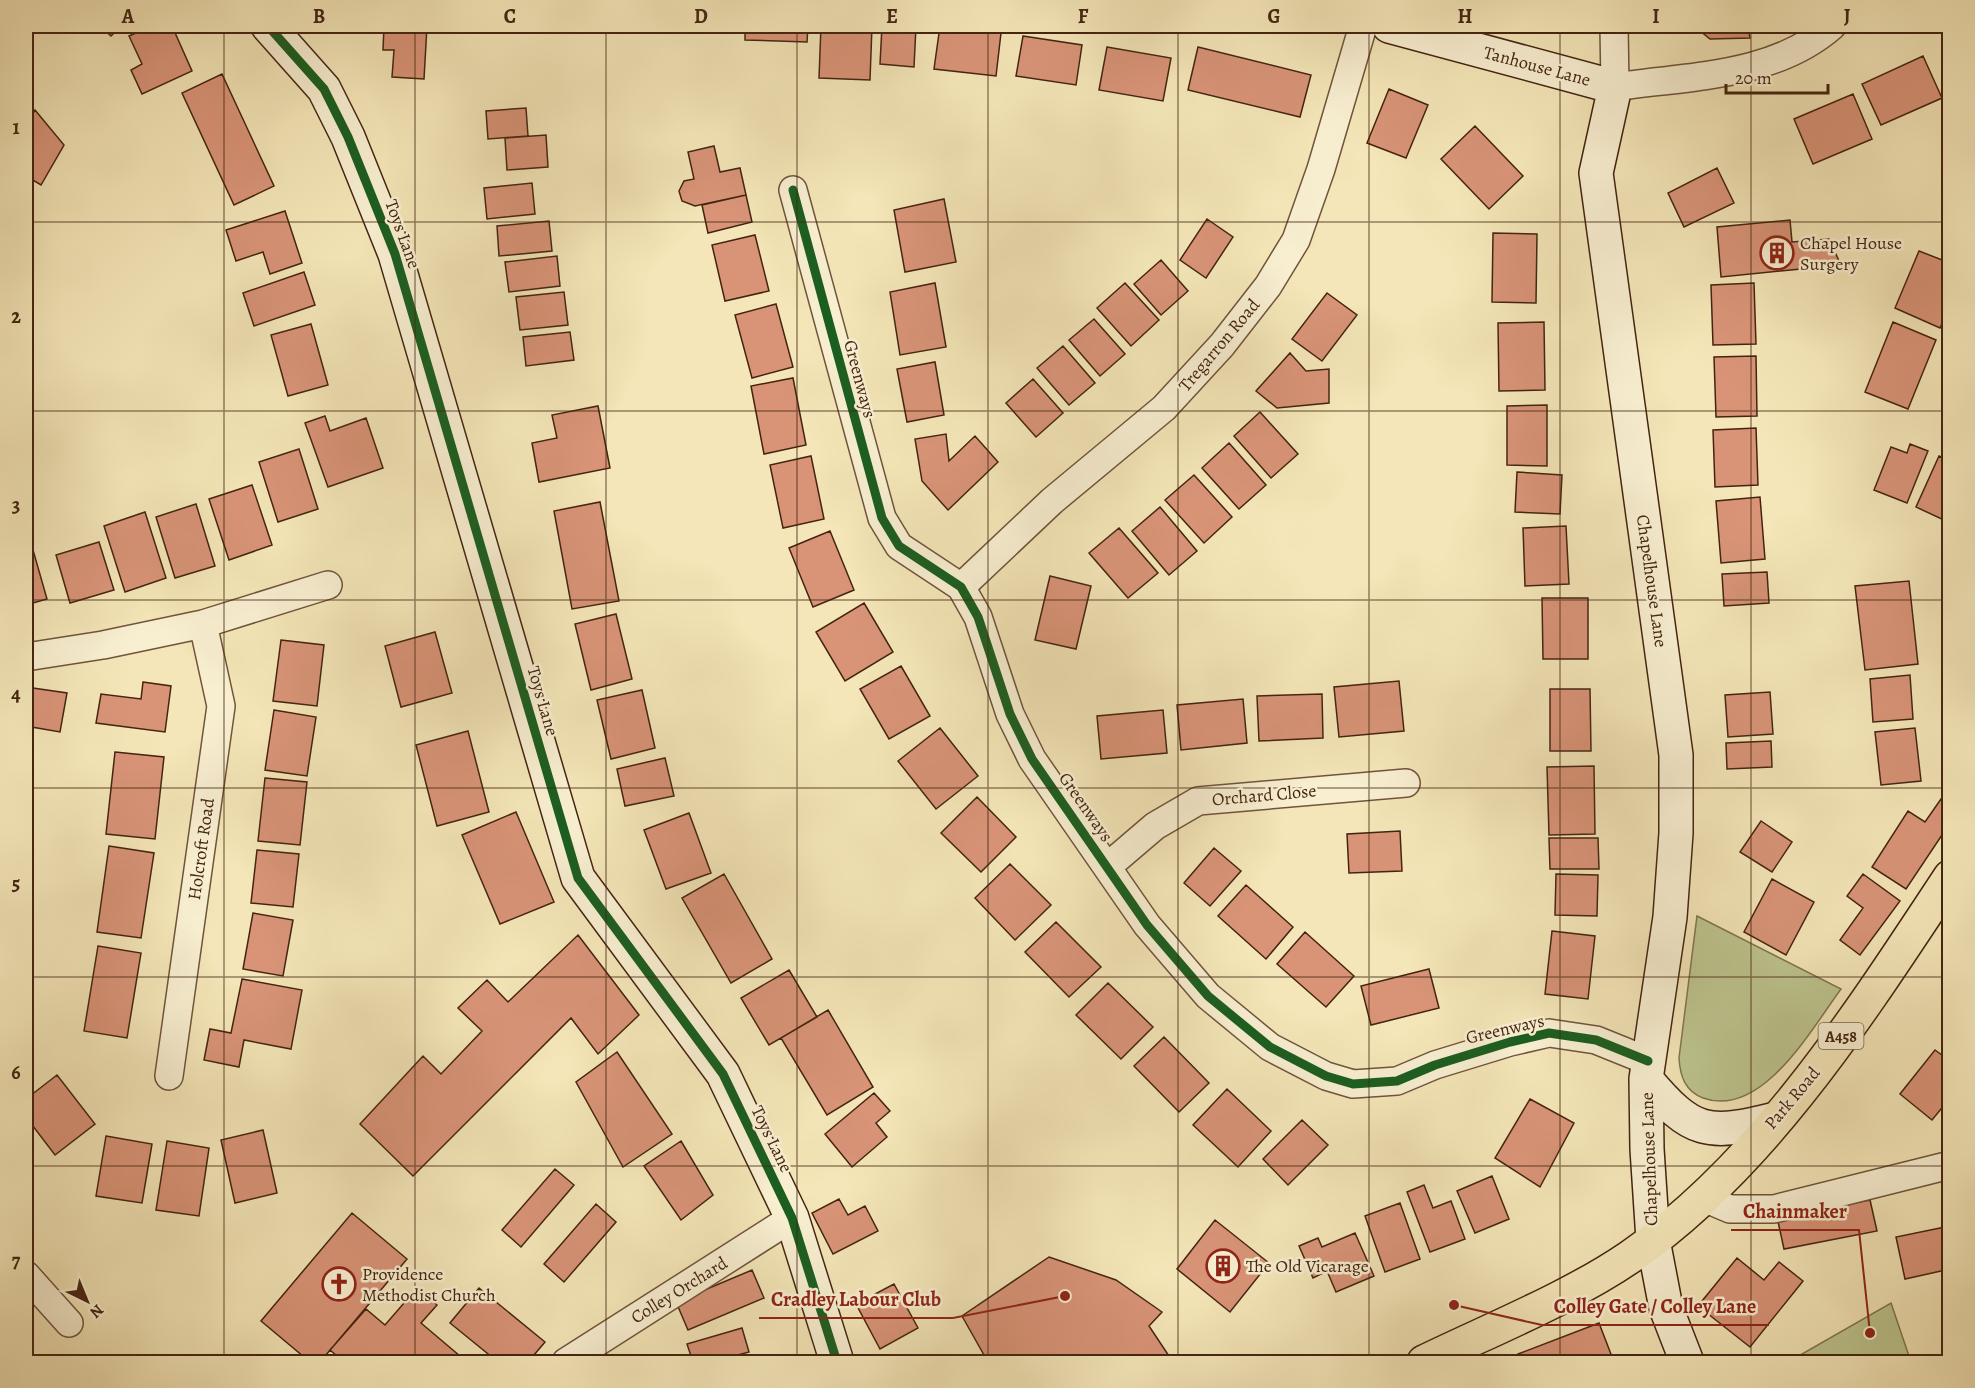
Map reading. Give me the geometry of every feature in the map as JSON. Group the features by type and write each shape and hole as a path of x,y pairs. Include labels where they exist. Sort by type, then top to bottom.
{"highway":[{"name":"Park Road","path":"1653,1240 1704,1198 1776,1119 1821,1064 1950,877"},
{"name":"A458","path":"1424,1362 1609,1271 1653,1240"}],"street":[{"name":"Toys Lane","path":"268,26 324,89 348,137 395,254 578,878 723,1074 792,1218 837,1362"},
{"name":"Tregarron Road","path":"961,587 1052,501 1164,408 1222,345 1268,286 1296,240 1321,169 1363,26"},
{"name":"Tanhouse Lane","path":"1389,26 1615,87"},
{"path":"1614,26 1615,87 1735,71 1787,55 1832,26"},
{"name":"Chapelhouse Lane","path":"1615,87 1596,173 1676,755 1676,833 1670,917 1647,1070 1647,1149 1653,1240 1666,1308 1687,1362"},
{"name":"Greenways","path":"793,190 882,518 899,546 961,587 978,617 1010,714 1032,759 1148,925 1208,996 1270,1047 1326,1076 1353,1084 1397,1081 1435,1065 1510,1042 1549,1033 1596,1040 1647,1070"},
{"path":"26,657 102,645 203,624 328,585"},
{"name":"Holcroft Road","path":"169,1076 221,706 203,624"},
{"name":"Orchard Close","path":"1107,867 1155,826 1198,801 1406,783"},
{"name":"Chapelhouse Lane","path":"1647,1070 1675,1112 1700,1126 1731,1128 1776,1119"},
{"path":"1704,1198 1730,1209 1773,1209 1950,1165"},
{"name":"Colley Orchard","path":"566,1362 792,1218"},
{"path":"26,1275 69,1323"}],"green space":[{"path":"1697,916 1841,989 1783,1066 1765,1083 1745,1095 1725,1101 1703,1098 1692,1091 1682,1077 1680,1065"},
{"path":"1891,1303 1911,1362 1788,1362"}],"building":[{"path":"100,26 121,26 111,36"},
{"path":"152,26 172,26 192,71 142,94 131,70 142,64 129,36"},
{"path":"384,26 427,26 424,79 392,77 394,50 383,50"},
{"path":"673,26 731,26 730,32 673,29"},
{"path":"745,26 808,26 807,42 745,40"},
{"path":"821,26 872,26 870,80 819,78"},
{"path":"882,26 916,26 914,67 880,64"},
{"path":"940,26 1001,33 996,76 934,69"},
{"path":"1694,26 1748,26 1750,38 1710,39"},
{"path":"1023,36 1082,45 1076,85 1016,76"},
{"path":"1107,47 1171,58 1163,101 1099,90"},
{"path":"1198,47 1311,75 1300,117 1188,90"},
{"path":"1923,56 1942,98 1881,125 1862,84"},
{"path":"222,74 274,186 234,205 182,93"},
{"path":"1389,89 1428,105 1406,158 1367,143"},
{"path":"1853,94 1872,139 1813,164 1794,119"},
{"path":"526,108 528,136 488,139 486,111"},
{"path":"35,110 64,145 41,185 26,176 26,125"},
{"path":"1475,126 1523,176 1489,209 1441,159"},
{"path":"546,135 548,167 507,170 505,138"},
{"path":"714,146 720,172 740,168 746,195 695,206 682,201 679,191 684,181 694,179 688,152"},
{"path":"1717,168 1734,203 1684,227 1668,193"},
{"path":"532,183 535,214 487,219 484,188"},
{"path":"746,195 752,222 708,233 702,205"},
{"path":"944,199 956,262 905,272 894,210"},
{"path":"285,211 302,263 270,274 263,252 236,261 226,230"},
{"path":"1207,219 1233,237 1206,278 1180,260"},
{"name":"Chapel House Surgery","path":"1790,220 1792,242 1829,239 1841,265 1721,277 1717,227"},
{"path":"549,221 552,251 499,256 497,226"},
{"path":"1493,233 1537,234 1536,303 1492,302"},
{"path":"755,235 769,291 725,301 712,245"},
{"path":"1919,251 1950,263 1950,306 1940,328 1895,308"},
{"path":"557,256 560,286 509,292 505,262"},
{"path":"1161,260 1188,291 1161,315 1134,284"},
{"path":"304,272 315,305 254,326 243,293"},
{"path":"935,283 946,347 900,355 890,292"},
{"path":"1125,283 1159,320 1131,346 1097,308"},
{"path":"1754,283 1756,344 1713,345 1711,285"},
{"path":"564,292 568,325 520,330 516,297"},
{"path":"1327,293 1357,315 1322,361 1292,339"},
{"path":"776,304 793,367 752,378 735,315"},
{"path":"1094,319 1125,354 1100,376 1069,340"},
{"path":"1544,322 1545,390 1499,391 1498,323"},
{"path":"1893,322 1936,340 1908,409 1865,392"},
{"path":"311,324 328,385 288,396 271,335"},
{"path":"570,332 574,360 526,366 523,337"},
{"path":"1063,346 1095,383 1069,405 1037,368"},
{"path":"1290,353 1306,371 1329,369 1329,403 1277,408 1256,391"},
{"path":"1756,356 1757,416 1716,417 1714,357"},
{"path":"935,362 944,415 907,422 897,369"},
{"path":"793,378 806,445 764,454 751,386"},
{"path":"1033,379 1063,413 1036,437 1006,403"},
{"path":"1547,405 1547,466 1507,465 1507,406"},
{"path":"598,406 610,468 539,482 532,443 557,438 552,415"},
{"path":"1260,412 1298,454 1271,478 1234,436"},
{"path":"325,416 330,431 366,418 383,468 328,487 305,423"},
{"path":"1756,428 1758,485 1715,487 1713,430"},
{"path":"946,434 949,461 975,436 998,462 948,510 922,481 915,439"},
{"path":"1229,443 1266,485 1239,509 1202,468"},
{"path":"1910,444 1928,451 1907,503 1874,490 1891,447 1907,453"},
{"path":"299,449 318,509 278,522 259,462"},
{"path":"811,456 824,519 783,528 770,465"},
{"path":"1939,456 1950,461 1950,513 1946,521 1916,507"},
{"path":"1517,472 1562,475 1560,514 1515,512"},
{"path":"1194,475 1232,517 1204,543 1165,500"},
{"path":"252,485 272,545 229,560 209,499"},
{"path":"1760,497 1765,559 1721,563 1716,501"},
{"path":"600,502 619,601 572,609 554,511"},
{"path":"196,504 215,566 175,578 156,517"},
{"path":"1160,507 1197,551 1169,575 1132,531"},
{"path":"145,512 166,578 125,592 104,526"},
{"path":"1566,526 1569,584 1525,586 1523,528"},
{"path":"1119,528 1158,573 1128,598 1089,553"},
{"path":"830,531 854,590 813,607 789,548"},
{"path":"99,542 114,590 70,603 56,555"},
{"path":"33,550 47,599 26,605 26,553"},
{"path":"1767,572 1769,603 1724,606 1722,574"},
{"path":"1050,576 1091,586 1076,649 1035,640"},
{"path":"1909,581 1918,664 1865,670 1855,586"},
{"path":"1542,598 1588,598 1588,659 1543,659"},
{"path":"864,603 893,652 845,681 816,632"},
{"path":"616,614 632,679 591,690 575,624"},
{"path":"435,632 452,693 401,707 385,646"},
{"path":"281,640 324,645 317,706 273,701"},
{"path":"901,666 930,716 889,739 860,689"},
{"path":"1910,675 1913,719 1873,722 1870,679"},
{"path":"1399,681 1404,731 1339,737 1334,687"},
{"path":"143,682 171,686 165,732 96,723 101,694 141,699"},
{"path":"26,687 67,693 60,732 26,726"},
{"path":"1550,689 1590,689 1591,751 1550,751"},
{"path":"642,690 655,748 611,759 597,700"},
{"path":"1770,692 1773,734 1728,737 1725,695"},
{"path":"1322,694 1323,738 1259,741 1257,696"},
{"path":"1243,699 1247,743 1181,750 1177,705"},
{"path":"274,710 316,717 307,776 265,770"},
{"path":"1163,710 1167,753 1101,759 1097,716"},
{"path":"940,728 978,776 936,809 898,761"},
{"path":"1915,728 1921,781 1881,785 1875,732"},
{"path":"468,731 489,812 437,826 416,745"},
{"path":"1771,741 1772,767 1727,769 1726,743"},
{"path":"115,752 164,757 155,839 106,834"},
{"path":"665,758 674,796 625,806 617,769"},
{"path":"1594,766 1595,834 1549,835 1547,767"},
{"path":"265,778 307,782 300,845 258,841"},
{"path":"977,797 1016,837 981,872 941,833"},
{"path":"1941,799 1950,804 1950,823 1906,889 1872,867 1908,811 1925,822"},
{"path":"516,812 554,902 500,924 462,835"},
{"path":"689,813 711,873 666,889 644,830"},
{"path":"1761,821 1792,842 1772,872 1740,852"},
{"path":"1400,831 1402,871 1349,873 1347,834"},
{"path":"1549,838 1598,838 1599,869 1550,869"},
{"path":"109,846 154,853 141,938 97,932"},
{"path":"1214,848 1241,871 1210,906 1184,883"},
{"path":"257,850 299,854 293,907 251,903"},
{"path":"1010,864 1051,905 1015,940 975,898"},
{"path":"724,874 772,959 731,983 682,898"},
{"path":"1556,874 1598,875 1597,916 1555,915"},
{"path":"1863,874 1900,901 1860,955 1840,940 1863,908 1847,896"},
{"path":"1772,879 1814,902 1786,955 1744,932"},
{"path":"1246,885 1293,927 1266,959 1218,916"},
{"path":"253,913 293,920 283,976 243,969"},
{"path":"1056,922 1101,967 1069,997 1025,952"},
{"path":"1552,931 1595,936 1588,999 1545,994"},
{"path":"1305,932 1354,976 1326,1007 1277,964"},
{"path":"578,935 639,1015 598,1054 571,1018 413,1176 360,1124 423,1056 441,1074 482,1031 458,1008 487,980 508,1002"},
{"path":"98,946 141,953 127,1038 84,1031"},
{"path":"1429,969 1439,1008 1371,1025 1361,986"},
{"path":"789,970 817,1017 769,1045 741,998"},
{"path":"242,979 302,990 291,1049 244,1040 239,1067 204,1060 210,1029 231,1033"},
{"path":"1108,983 1153,1027 1121,1059 1076,1015"},
{"path":"828,1010 873,1087 827,1115 781,1038"},
{"path":"1164,1037 1209,1083 1179,1112 1134,1066"},
{"path":"1935,1050 1950,1061 1950,1098 1932,1120 1900,1094"},
{"path":"617,1052 672,1134 623,1167 576,1082"},
{"path":"57,1075 95,1124 55,1155 26,1117 26,1099"},
{"path":"1227,1089 1271,1131 1238,1167 1193,1125"},
{"path":"874,1093 890,1111 876,1123 887,1137 852,1167 825,1134"},
{"path":"1530,1099 1574,1123 1540,1187 1495,1158"},
{"path":"1302,1120 1328,1145 1288,1185 1263,1159"},
{"path":"263,1130 277,1193 235,1203 221,1140"},
{"path":"106,1136 152,1144 142,1203 96,1196"},
{"path":"167,1141 209,1148 199,1216 156,1210"},
{"path":"681,1141 713,1195 681,1220 644,1166"},
{"path":"555,1169 574,1185 521,1247 502,1230"},
{"path":"1492,1176 1509,1219 1475,1233 1457,1191"},
{"path":"1424,1185 1433,1208 1451,1201 1465,1239 1430,1252 1407,1192"},
{"path":"839,1199 848,1215 865,1206 878,1231 833,1254 812,1213"},
{"path":"1870,1200 1877,1231 1784,1249 1777,1217"},
{"path":"1400,1203 1420,1259 1385,1272 1365,1216"},
{"path":"596,1204 616,1222 564,1282 544,1264"},
{"name":"Providence Methodist Church","path":"352,1213 407,1259 320,1362 310,1362 261,1321"},
{"name":"The Old Vicarage","path":"1215,1220 1269,1263 1230,1312 1177,1269"},
{"path":"1950,1226 1950,1269 1905,1279 1896,1237"},
{"path":"1355,1233 1374,1276 1336,1292 1327,1271 1313,1278 1299,1246 1318,1238 1322,1247"},
{"path":"1049,1257 1116,1280 1162,1312 1149,1326 1173,1362 988,1362 962,1316"},
{"path":"1737,1258 1764,1280 1779,1262 1803,1281 1750,1347 1698,1306"},
{"path":"752,1270 764,1298 688,1330 676,1302"},
{"path":"894,1284 918,1328 880,1349 856,1304"},
{"path":"417,1288 437,1305 421,1323 467,1362 344,1362 330,1350 366,1309 385,1325"},
{"path":"479,1288 545,1342 528,1362 498,1362 450,1323"},
{"path":"1599,1323 1614,1362 1521,1362 1518,1354"},
{"path":"742,1328 749,1352 712,1362 693,1362 687,1344"}],"cycle path":[{"path":"268,26 324,89 348,137 395,254 578,878 723,1074 792,1218 837,1362"},
{"path":"793,190 882,518 899,546 961,587 978,617 1010,714 1032,759 1147,925 1208,996 1270,1047 1326,1076 1353,1084 1397,1081 1435,1065 1510,1042 1549,1033 1596,1040 1648,1061"}],"place":[{"name":"Chapel House Surgery","path":"1777,253"},
{"name":"The Old Vicarage","path":"1223,1266"},
{"name":"Providence Methodist Church","path":"339,1284"},
{"name":"Cradley Labour Club","path":"1065,1296"},
{"name":"Colley Gate / Colley Lane","path":"1454,1305"},
{"name":"Chainmaker","path":"1870,1333"}]}
